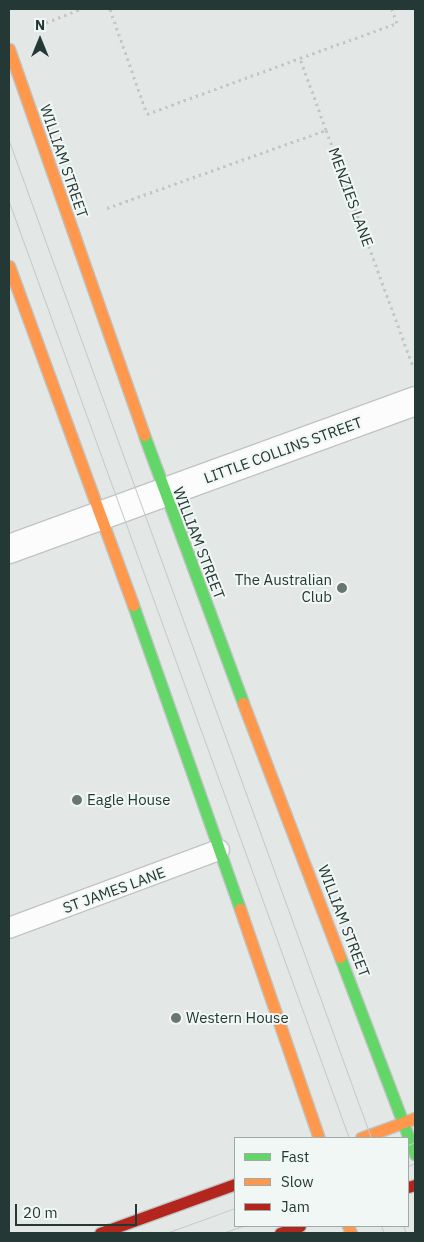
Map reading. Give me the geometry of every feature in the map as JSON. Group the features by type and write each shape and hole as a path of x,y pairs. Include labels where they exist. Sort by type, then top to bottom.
{"street":[{"name":"WILLIAM STREET","path":"9,49 164,494 415,1154"},
{"path":"9,266 219,850 319,1137"},
{"name":"LITTLE COLLINS STREET","path":"9,549 415,401"},
{"path":"364,1137 415,1118"},
{"path":"100,1233 234,1184"},
{"path":"280,1233 297,1227"}],"lane":[{"name":"ST JAMES LANE","path":"9,928 219,850"}],"path":[{"path":"40,25 80,9"},
{"path":"110,9 147,114 397,23 392,9"},
{"path":"300,58 326,130"},
{"name":"MENZIES LANE","path":"107,208 326,130 414,369"}],"tram line":[{"path":"9,141 371,1137"},
{"path":"9,202 349,1137"},
{"path":"409,1145 415,1142"},
{"path":"409,1166 415,1163"},
{"path":"166,1233 234,1208"},
{"path":"222,1233 239,1227"},
{"path":"381,1227 384,1233"},
{"path":"403,1227 406,1233"}],"traffic: fast":[{"path":"144,435 243,703"},
{"path":"133,605 240,909"},
{"path":"340,957 409,1137"},
{"path":"409,1138 415,1154"}],"traffic: slow":[{"path":"9,49 144,435"},
{"path":"9,266 133,605"},
{"path":"243,703 340,957"},
{"path":"240,909 319,1137"},
{"path":"364,1137 415,1118"},
{"path":"348,1227 351,1233"}],"traffic: jam":[{"path":"100,1233 234,1184"},
{"path":"409,1187 415,1185"},
{"path":"280,1233 297,1227"}],"place":[{"name":"The Australian Club","path":"342,588"},
{"name":"Eagle House","path":"77,800"},
{"name":"Western House","path":"176,1018"}]}
